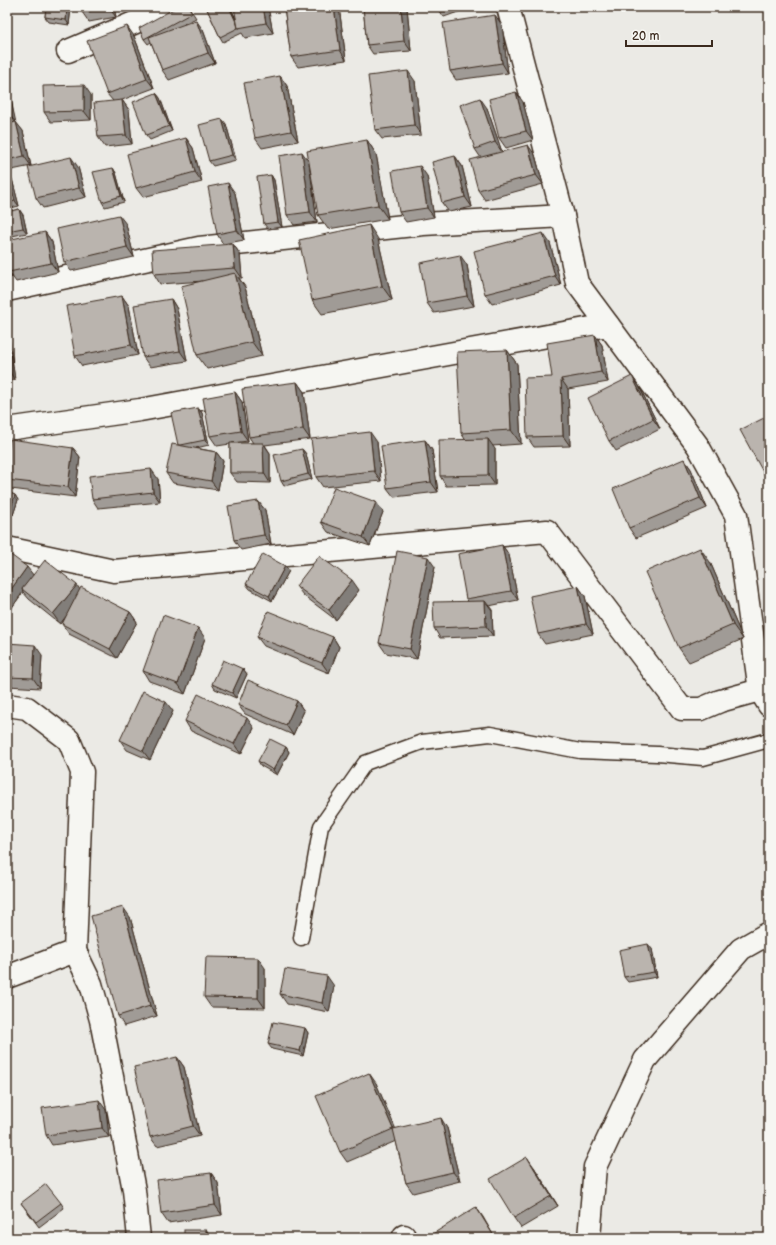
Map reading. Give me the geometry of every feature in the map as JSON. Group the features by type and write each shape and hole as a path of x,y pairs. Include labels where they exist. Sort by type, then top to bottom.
{"street":[{"path":"68,51 171,7"},
{"path":"7,548 114,571 547,531 682,709 701,710 720,701 764,690 736,515 698,446 577,283 563,216 508,7"},
{"path":"7,290 198,248 423,224 563,216"},
{"path":"7,429 140,410 608,325"},
{"path":"7,706 27,708 69,740 82,772 75,951 91,984 101,1020 134,1190 139,1238"},
{"path":"589,1238 595,1167 645,1060 741,949 769,933"},
{"path":"7,977 75,951"}],"lane":[{"path":"301,938 321,826 365,763 422,742 490,734 580,751 657,754 703,758 769,740"}],"building":[{"path":"46,7 67,7 66,20 45,17"},
{"path":"81,7 109,7 109,8 82,12"},
{"path":"177,7 189,7 192,13 144,39 139,28"},
{"path":"206,7 229,7 238,28 220,37"},
{"path":"234,7 263,7 266,23 238,28"},
{"path":"284,7 334,7 340,50 291,57"},
{"path":"363,7 401,7 404,41 367,45"},
{"path":"495,15 502,63 450,71 443,23"},
{"path":"196,20 208,53 162,70 149,37"},
{"path":"127,26 147,79 107,94 87,41"},
{"path":"408,71 414,125 375,130 368,76"},
{"path":"280,76 291,131 255,138 244,83"},
{"path":"84,85 84,111 44,112 43,86"},
{"path":"516,92 526,131 499,138 489,99"},
{"path":"156,93 169,126 146,135 133,102"},
{"path":"480,98 495,142 475,149 460,105"},
{"path":"122,100 126,135 98,137 94,103"},
{"path":"222,119 232,155 209,161 199,125"},
{"path":"16,122 24,156 7,160 7,124"},
{"path":"186,138 195,172 136,188 127,154"},
{"path":"367,140 378,205 318,215 307,151"},
{"path":"528,145 536,175 478,190 470,160"},
{"path":"302,152 310,212 287,215 279,156"},
{"path":"455,156 465,197 442,203 432,162"},
{"path":"71,157 79,188 36,198 28,167"},
{"path":"420,166 427,208 399,212 392,171"},
{"path":"113,168 121,196 102,202 93,172"},
{"path":"8,174 15,201 7,203 7,175"},
{"path":"271,175 278,222 264,224 257,177"},
{"path":"228,183 237,230 217,234 208,187"},
{"path":"19,209 23,228 7,231 7,212"},
{"path":"119,215 127,247 64,262 57,229"},
{"path":"369,225 382,286 312,300 299,240"},
{"path":"45,232 51,263 9,272 7,262 7,240"},
{"path":"543,233 555,276 485,294 474,251"},
{"path":"233,244 235,268 154,274 152,250"},
{"path":"460,255 467,296 427,303 420,263"},
{"path":"235,273 252,342 197,355 181,286"},
{"path":"122,296 131,345 75,356 66,306"},
{"path":"171,299 180,351 143,357 134,305"},
{"path":"595,335 601,372 561,379 563,436 527,437 525,378 552,377 547,343"},
{"path":"507,350 511,430 461,433 457,352"},
{"path":"632,376 653,419 609,441 588,398"},
{"path":"297,382 303,429 249,437 242,389"},
{"path":"235,392 241,431 210,436 203,398"},
{"path":"198,408 205,440 178,445 171,413"},
{"path":"768,416 769,417 769,483 740,430"},
{"path":"370,432 374,471 316,477 311,439"},
{"path":"10,439 73,448 68,487 7,480 7,460"},
{"path":"488,439 488,475 440,476 439,440"},
{"path":"425,440 431,482 387,488 381,446"},
{"path":"230,443 263,443 264,473 230,473"},
{"path":"172,444 216,452 211,481 166,473"},
{"path":"302,449 308,474 281,481 274,455"},
{"path":"684,459 700,498 629,528 613,489"},
{"path":"151,469 153,492 92,499 89,476"},
{"path":"334,487 376,502 363,537 321,522"},
{"path":"7,492 15,495 10,510 7,509"},
{"path":"258,501 264,535 234,540 228,506"},
{"path":"502,545 511,591 466,599 458,554"},
{"path":"700,548 733,625 679,648 645,572"},
{"path":"397,551 428,557 410,649 379,643"},
{"path":"7,552 27,567 7,595"},
{"path":"263,554 285,566 269,596 246,584"},
{"path":"319,556 352,580 329,610 296,586"},
{"path":"45,560 77,585 53,614 22,589"},
{"path":"578,586 586,624 538,634 530,596"},
{"path":"81,587 130,612 110,649 62,624"},
{"path":"485,601 486,626 434,628 433,602"},
{"path":"268,611 333,637 322,663 257,637"},
{"path":"163,615 198,628 178,684 143,671"},
{"path":"7,643 35,645 33,678 7,677"},
{"path":"223,660 243,669 232,693 212,684"},
{"path":"248,680 297,701 286,725 238,705"},
{"path":"143,691 166,702 143,751 120,740"},
{"path":"198,694 247,718 234,744 185,721"},
{"path":"270,739 286,747 273,770 258,761"},
{"path":"123,907 150,1006 118,1016 91,916"},
{"path":"648,944 654,972 624,977 619,950"},
{"path":"206,957 258,958 258,998 204,997"},
{"path":"285,969 327,976 322,1003 280,994"},
{"path":"273,1022 305,1028 300,1051 268,1044"},
{"path":"177,1057 193,1126 150,1137 134,1067"},
{"path":"369,1073 393,1129 340,1152 316,1096"},
{"path":"99,1100 102,1128 46,1135 42,1108"},
{"path":"441,1118 453,1172 406,1183 393,1129"},
{"path":"527,1157 551,1196 514,1218 490,1179"},
{"path":"211,1173 215,1205 161,1213 157,1180"},
{"path":"46,1184 61,1203 36,1222 21,1203"},
{"path":"476,1207 495,1238 433,1238 431,1235"},
{"path":"184,1230 206,1230 206,1238 184,1238"},
{"path":"396,1234 399,1238 389,1238"}]}
